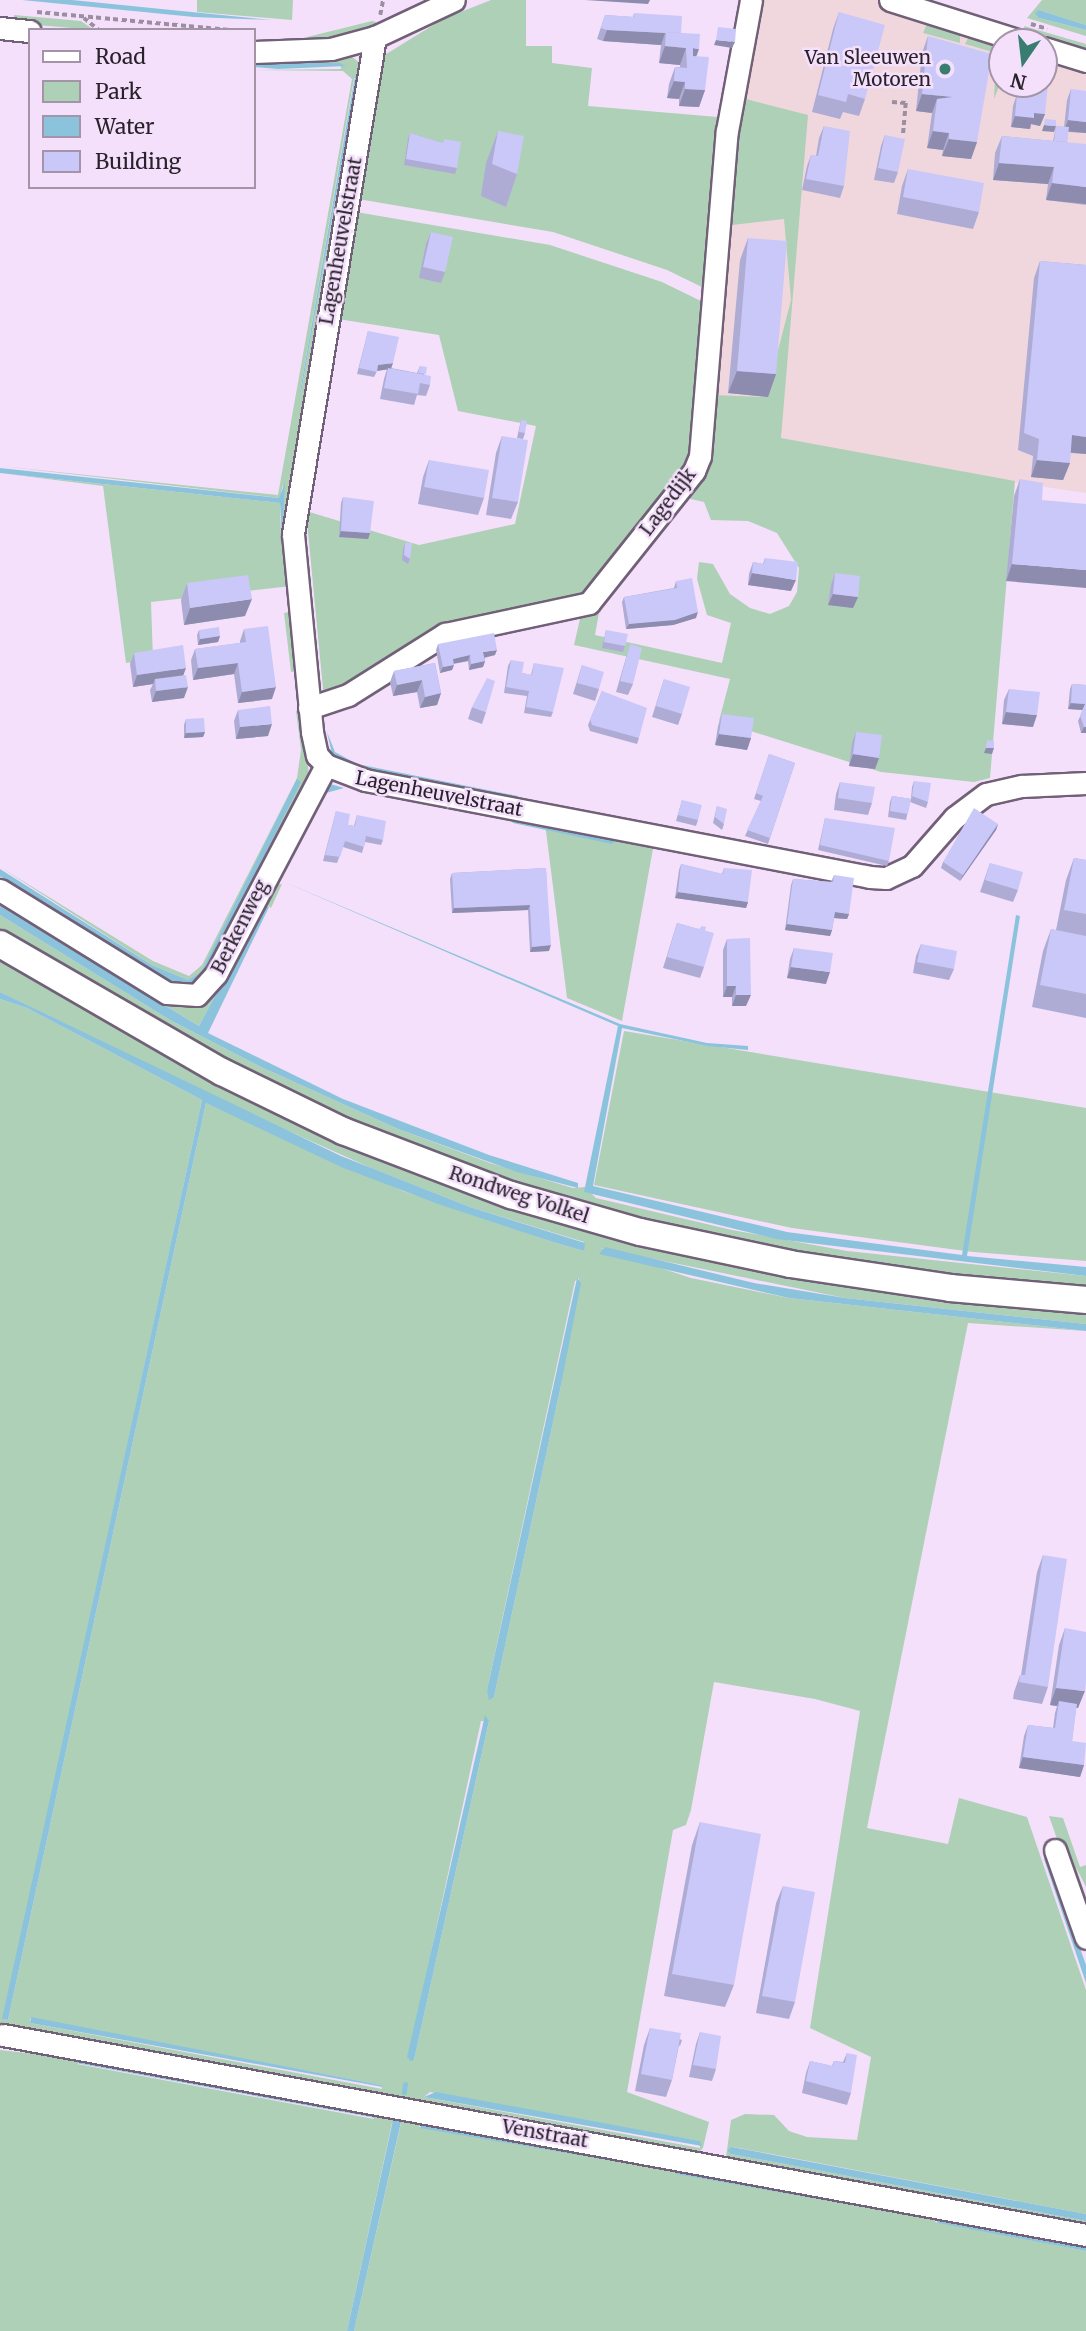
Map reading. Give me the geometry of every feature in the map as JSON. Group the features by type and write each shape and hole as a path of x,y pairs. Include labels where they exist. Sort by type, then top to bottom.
{"main road":[{"name":"Rondweg Volkel","path":"0,944 222,1072 343,1131 511,1195 640,1232 790,1265 950,1288 1086,1300"}],"street":[{"path":"256,52 304,53 454,0"},
{"name":"Lagedijk","path":"309,708 348,695 445,634 589,603 694,471 700,456 727,131 751,0"},
{"path":"890,0 988,31"},
{"path":"0,28 29,21"},
{"name":"Lagenheuvelstraat","path":"372,27 294,513 293,555 309,708 317,755 326,765 365,780 886,878 912,866 954,818 986,794 1086,783"},
{"path":"1058,52 1086,61"},
{"name":"Berkenweg","path":"0,890 167,993 197,995 216,974 326,765"},
{"path":"1055,1850 1086,1938"},
{"name":"Venstraat","path":"3,2035 1086,2235"}],"path":[{"path":"372,27 380,13 383,0"},
{"path":"83,17 97,28"},
{"path":"29,21 83,17 207,28"},
{"path":"892,102 906,103 903,136"}],"shaded area":[{"path":"741,0 915,0 1017,28 988,28 988,98 1058,98 1058,39 1086,47 1086,493 697,436"}],"green space":[{"path":"197,0 293,0 292,20 197,12"},
{"path":"491,0 526,0 526,46 552,46 552,63 592,68 588,106 718,117 706,289 667,270 553,232 358,199 383,56 443,19"},
{"path":"1042,0 1086,0 1086,25 1039,10 1039,18 1086,30 1086,36 1027,18"},
{"path":"14,15 81,21 91,28 71,28 15,23"},
{"path":"928,21 960,31 960,43 923,33"},
{"path":"376,22 374,29 346,39 287,42"},
{"path":"970,34 988,41 988,51 965,44"},
{"path":"1058,36 1086,44 1086,51 1058,42"},
{"path":"350,55 362,65 291,586 151,602 153,659 126,663 103,486 0,473 280,503 281,537 283,484 280,498 0,466 278,495 352,79 343,71 256,70 341,69 340,63 268,64 256,60 309,61","holes":["354,78 357,78 301,393"]},
{"path":"738,97 808,115 781,438 1015,481 990,778 974,782 881,772 719,721 730,679 574,645 582,610 600,607 595,635 722,663 731,623 707,615 697,579 699,562 713,564 730,594 750,608 770,614 789,606 797,592 799,568 777,533 748,521 711,520 704,502 682,497 713,395 766,397 791,300 784,219 724,226"},
{"path":"356,212 550,245 662,282 705,303 697,454 594,597 430,633 324,699 306,511 419,545 515,524 536,426 458,411 439,335 338,319"},
{"path":"293,611 299,671 291,672 284,613"},
{"path":"296,711 304,711 309,779 208,980 188,994 0,886 0,876 169,980 193,983 211,962 300,780 201,972 188,980 152,965 0,867 153,961 189,976 202,965 297,778 301,750"},
{"path":"545,823 654,843 622,1021 567,998"},
{"path":"278,860 290,863 286,863 274,885 282,884 271,908 265,903 199,1026 0,906 0,895 174,1003 190,1007 204,1001"},
{"path":"0,915 170,1020 261,1067 398,1129 490,1163 573,1188 585,1187 596,1198 732,1230 847,1251 1086,1276 1086,1289 930,1274 688,1234 463,1167 305,1102 112,1000 0,930"},
{"path":"0,955 457,1186 1086,1309 1086,1324 845,1298 600,1248 691,1278 789,1298 1086,1331 968,1323 867,1828 948,1844 959,1798 1027,1817 1086,1990 1086,2214 739,2148 732,2147 731,2154 1086,2221 1086,2231 730,2165 726,2158 731,2120 745,2114 774,2115 789,2131 807,2137 857,2140 871,2057 810,2028 860,1711 815,1699 714,1682 691,1810 686,1825 673,1830 627,2092 709,2122 703,2148 694,2157 0,2030 0,999 27,1008 202,1100 3,2019 8,2020 206,1103 403,1191 584,1251 584,1242 470,1207 371,1168 222,1101 0,992","holes":["579,1278 560,1390 494,1697 487,1690 575,1281","481,1721 489,1721 414,2060 408,2059","30,2018 381,2085 382,2089 30,2023","430,2092 699,2141 700,2148 424,2097"]},
{"path":"624,1031 1086,1108 1086,1261 973,1252 792,1228 594,1185"},
{"path":"1049,1816 1063,1818 1080,1867 1086,1865 1086,1887 1076,1867 1086,1898 1086,1922"},
{"path":"0,2038 1086,2239 1086,2247 936,2218 935,2222 1086,2251 1086,2331 354,2331 401,2123 392,2123 347,2331 0,2331 0,2050 52,2056 0,2045","holes":["80,2061 371,2114 374,2119 77,2064","422,2123 663,2168 665,2169 419,2127"]}],"water":[{"path":"22,0 72,0 272,20 194,17"},
{"path":"1039,10 1086,25 1086,30 1039,18 1035,13"},
{"path":"256,63 340,63 346,66 278,69 256,67"},
{"path":"355,76 357,78 301,393 300,392"},
{"path":"0,468 279,498 285,483 282,535 280,503 0,473"},
{"path":"306,526 307,566 322,694 303,535"},
{"path":"327,732 335,752 357,764 518,796 517,800 357,769 332,754"},
{"path":"297,779 301,782 211,962 193,983 178,984 145,967 0,876 0,869 152,965 188,980 201,972"},
{"path":"327,783 344,788 326,793 294,855 289,856"},
{"path":"511,818 616,840 612,844 513,823"},
{"path":"282,881 620,1024 707,1043 748,1046 748,1050 708,1046 622,1028 593,1186 787,1232 962,1255 1016,915 1020,916 967,1256 1086,1267 1086,1276 776,1239 584,1192 618,1026"},
{"path":"264,904 269,907 208,1033 343,1099 489,1155 578,1183 578,1188 517,1172 398,1129 261,1067 170,1020 0,915 0,906 199,1026"},
{"path":"0,992 341,1156 470,1207 585,1243 584,1251 438,1204 341,1167 206,1103 8,2020 2,2019 202,1100 27,1008 0,999"},
{"path":"605,1247 754,1283 845,1298 1086,1324 1086,1331 789,1298 599,1254"},
{"path":"577,1278 581,1283 560,1390 494,1697 489,1700 487,1690"},
{"path":"485,1715 489,1721 414,2060 410,2061 407,2057"},
{"path":"1047,1856 1086,1965 1086,1983 1044,1859"},
{"path":"31,2017 381,2085 383,2087 30,2023"},
{"path":"79,2061 371,2114 376,2118 76,2063"},
{"path":"436,2092 700,2141 702,2146 424,2097"},
{"path":"393,2120 401,2122 354,2331 347,2331"},
{"path":"422,2123 663,2168 665,2170 420,2128"},
{"path":"732,2147 1086,2214 1086,2221 731,2154 727,2150"},
{"path":"680,2169 911,2212 914,2216 676,2174"},
{"path":"935,2218 1086,2247 1086,2251 938,2223"}],"building":[{"path":"839,12 885,25 865,99 848,94 846,102 818,95"},
{"path":"634,13 682,16 681,33 601,28 605,15 634,17"},
{"path":"718,27 736,29 735,42 716,40"},
{"path":"666,32 700,34 699,49 693,48 693,56 709,57 705,90 685,89 685,82 674,81 675,67 687,68 686,48 665,46"},
{"path":"928,36 988,53 988,77 977,142 949,139 949,133 933,131 937,99 953,97 922,94"},
{"path":"1071,89 1086,91 1086,122 1068,120"},
{"path":"1017,98 1047,98 1045,114 1034,113 1034,118 1015,116"},
{"path":"1045,119 1056,120 1056,126 1044,125"},
{"path":"824,126 850,131 844,186 806,179 811,155 818,156"},
{"path":"1056,126 1069,127 1067,142 1054,141"},
{"path":"498,131 524,136 517,174 492,164"},
{"path":"410,133 443,143 444,139 461,142 457,168 406,159"},
{"path":"885,135 905,139 898,172 878,168"},
{"path":"1002,136 1086,144 1086,187 1052,183 1054,167 999,163"},
{"path":"908,169 984,183 979,212 903,197"},
{"path":"431,232 453,237 445,272 423,267"},
{"path":"748,238 787,241 776,374 737,371"},
{"path":"1040,261 1086,265 1086,437 1072,435 1070,463 1037,460 1039,439 1024,433"},
{"path":"368,331 399,337 393,363 378,365 377,372 359,368"},
{"path":"420,366 427,367 426,374 418,373"},
{"path":"388,368 431,376 430,385 420,383 418,394 384,388"},
{"path":"521,420 527,421 525,433 519,432"},
{"path":"502,436 528,440 518,502 492,498"},
{"path":"429,460 489,470 484,498 424,487"},
{"path":"1020,479 1043,483 1042,500 1086,504 1086,570 1012,564"},
{"path":"343,497 374,501 370,533 341,531"},
{"path":"405,543 412,543 410,559 404,555"},
{"path":"765,558 798,562 796,580 752,573 753,562 764,564"},
{"path":"835,573 860,576 858,597 833,594"},
{"path":"248,575 252,599 190,608 187,583"},
{"path":"692,578 698,612 675,620 629,624 624,597 677,588 676,581"},
{"path":"268,626 276,687 242,692 238,663 198,668 195,649 246,642 244,629"},
{"path":"219,627 220,636 200,639 199,630"},
{"path":"606,630 628,634 625,646 604,642"},
{"path":"494,633 497,650 483,652 485,661 471,664 470,655 453,659 454,665 443,667 438,644"},
{"path":"630,644 642,648 633,684 620,681"},
{"path":"183,645 186,668 137,675 134,653"},
{"path":"511,660 524,662 522,673 532,675 534,663 564,668 553,712 526,707 529,691 506,687"},
{"path":"435,663 441,693 425,697 422,680 397,685 394,671"},
{"path":"582,665 604,672 599,689 577,683"},
{"path":"186,675 188,687 156,691 155,679"},
{"path":"487,678 495,681 486,712 472,707"},
{"path":"664,679 690,687 682,714 656,706"},
{"path":"1072,684 1086,685 1086,727 1080,715 1085,704 1071,703"},
{"path":"1009,689 1040,692 1037,715 1006,712"},
{"path":"602,691 647,708 639,738 592,725 590,719"},
{"path":"270,706 272,724 240,727 238,710"},
{"path":"722,714 754,718 751,738 719,734"},
{"path":"204,718 205,732 186,733 186,719"},
{"path":"856,732 882,735 879,758 853,754"},
{"path":"987,740 994,741 994,748 986,748"},
{"path":"769,754 795,763 770,838 747,830 763,796 756,793"},
{"path":"914,781 931,783 928,802 912,796"},
{"path":"840,782 875,787 872,803 838,798"},
{"path":"892,796 911,799 908,814 890,811"},
{"path":"682,800 702,805 698,820 678,815"},
{"path":"717,806 727,809 724,824 715,817"},
{"path":"974,808 998,824 963,875 943,862"},
{"path":"336,811 350,814 348,825 355,826 357,815 386,821 383,840 366,836 364,847 345,841 340,857 325,855"},
{"path":"825,818 895,828 889,861 820,845"},
{"path":"1074,858 1086,860 1086,914 1064,910"},
{"path":"990,863 1023,872 1018,890 985,880"},
{"path":"681,864 723,874 724,868 752,870 748,902 678,892"},
{"path":"546,868 551,945 532,947 530,905 454,908 452,873"},
{"path":"834,875 854,878 849,914 835,912 832,930 787,924 793,879 833,882"},
{"path":"677,923 714,933 704,967 667,957"},
{"path":"1051,929 1086,936 1086,994 1040,985"},
{"path":"750,938 751,995 736,995 736,986 727,986 727,939"},
{"path":"921,944 957,951 954,969 917,962"},
{"path":"794,948 833,953 830,972 791,967"},
{"path":"1043,1555 1067,1559 1048,1687 1019,1682 1020,1675 1025,1675"},
{"path":"1065,1628 1086,1632 1085,1691 1056,1688"},
{"path":"1059,1701 1077,1704 1072,1741 1086,1743 1084,1765 1023,1757 1028,1725 1055,1728"},
{"path":"700,1822 761,1834 734,1985 672,1974"},
{"path":"783,1886 815,1892 795,2002 762,1996"},
{"path":"650,2028 681,2033 672,2080 641,2074"},
{"path":"700,2032 721,2036 716,2069 693,2065"},
{"path":"847,2053 857,2055 851,2093 806,2081 810,2061 833,2066 834,2061 845,2063"}],"waterway":[{"path":"404,2092 405,2084"}],"place":[{"name":"Van Sleeuwen Motoren","path":"945,69"}]}
